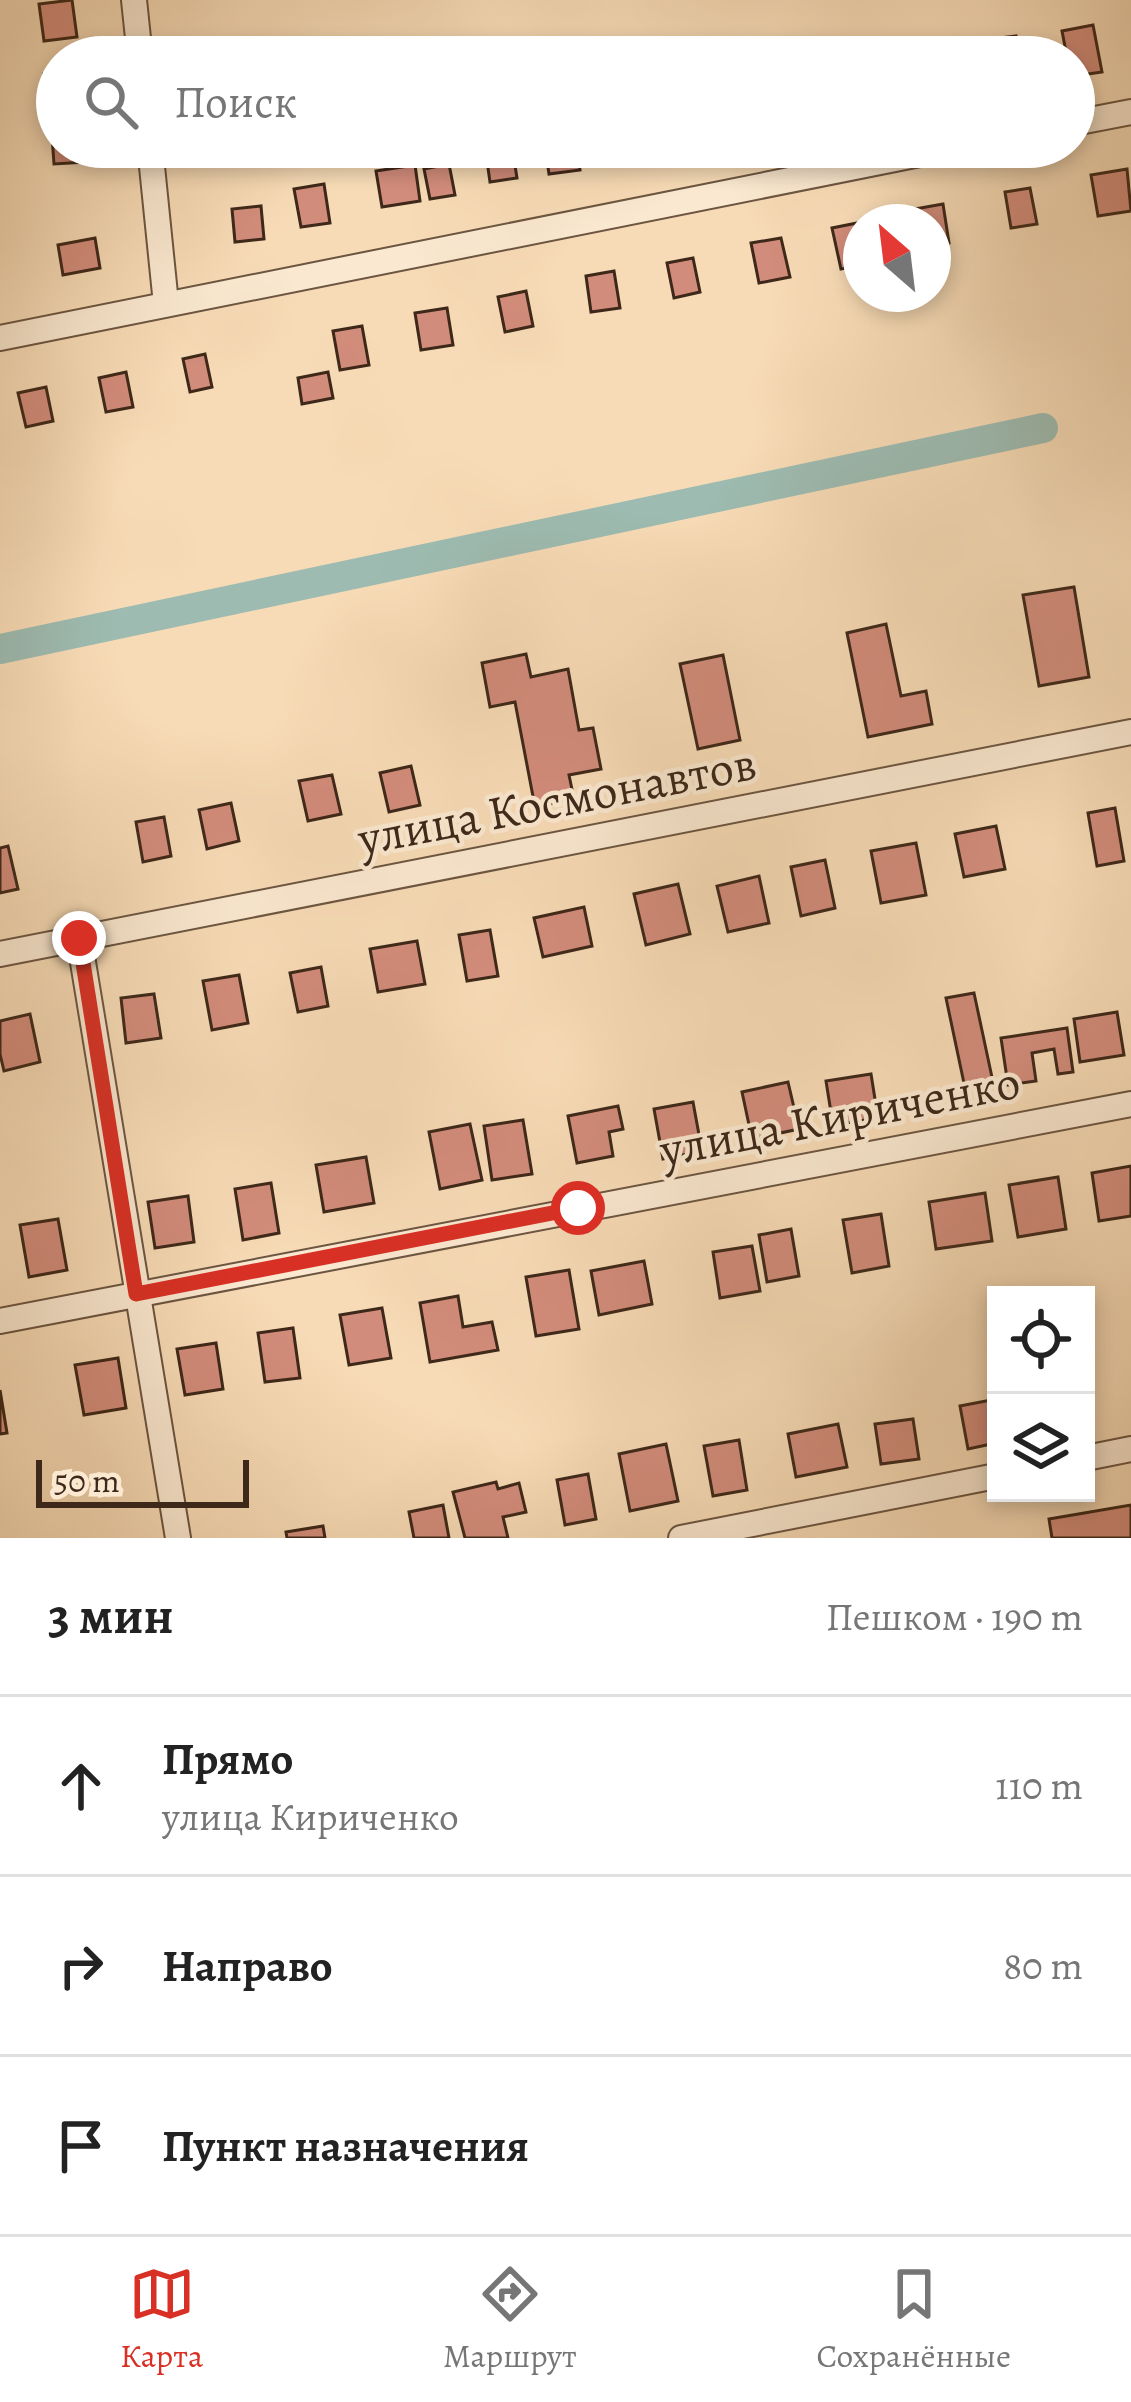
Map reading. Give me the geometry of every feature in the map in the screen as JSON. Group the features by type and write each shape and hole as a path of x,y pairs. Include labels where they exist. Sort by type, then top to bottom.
{"street":[{"path":"134,0 138,36"},
{"path":"1095,119 1131,112"},
{"path":"152,168 166,304"},
{"path":"0,338 849,168"},
{"name":"улица Космонавтов","path":"0,954 1131,732"},
{"path":"79,938 178,1538"},
{"name":"улица Кириченко","path":"0,1321 1131,1104"},
{"path":"1095,1456 1131,1450"},
{"path":"681,1538 987,1478"}],"building":[{"path":"72,0 77,36 43,36 39,4"},
{"path":"1093,25 1102,72 1095,73 1095,36 1063,36 1062,31"},
{"path":"415,168 420,201 382,207 376,171"},
{"path":"450,168 455,195 430,199 424,169"},
{"path":"488,168 515,168 517,178 490,182"},
{"path":"548,168 580,168 580,170 549,174"},
{"path":"1127,169 1131,211 1098,216 1091,175"},
{"path":"324,184 330,223 301,227 294,189"},
{"path":"1030,188 1037,224 1011,228 1005,192"},
{"path":"261,206 264,239 235,242 232,209"},
{"path":"843,226 843,269 841,269 832,228"},
{"path":"95,238 100,268 63,275 58,245"},
{"path":"781,238 790,277 759,283 751,243"},
{"path":"693,258 700,292 674,298 667,263"},
{"path":"614,271 620,308 591,312 586,276"},
{"path":"526,291 533,326 505,332 498,297"},
{"path":"447,308 453,345 421,350 415,313"},
{"path":"362,326 369,365 340,370 333,331"},
{"path":"205,354 212,387 190,392 183,359"},
{"path":"126,372 133,407 106,412 99,378"},
{"path":"328,372 333,398 302,404 298,378"},
{"path":"46,387 53,421 26,427 18,393"},
{"path":"1074,587 1089,677 1039,686 1023,595"},
{"path":"886,624 901,696 926,691 932,724 868,737 847,633"},
{"path":"526,654 531,677 568,669 579,730 593,728 601,769 569,775 574,799 535,807 515,702 490,707 482,663"},
{"path":"723,655 740,740 698,749 680,664"},
{"path":"411,766 420,805 389,812 380,773"},
{"path":"332,775 341,814 308,821 299,781"},
{"path":"231,803 239,841 207,849 199,810"},
{"path":"1115,808 1124,861 1097,866 1088,813"},
{"path":"164,817 171,856 143,862 136,822"},
{"path":"996,826 1005,869 964,877 955,834"},
{"path":"916,843 926,895 881,903 871,851"},
{"path":"8,846 18,889 0,893 0,848"},
{"path":"825,860 835,908 801,916 791,867"},
{"path":"759,876 769,923 728,932 717,886"},
{"path":"678,884 690,934 646,945 634,894"},
{"path":"584,907 592,946 543,957 534,918"},
{"path":"490,930 498,976 467,981 459,935"},
{"path":"417,941 425,984 378,992 370,949"},
{"path":"321,967 328,1006 298,1012 290,973"},
{"path":"239,975 248,1023 212,1030 203,981"},
{"path":"974,993 993,1082 965,1088 946,998"},
{"path":"154,994 161,1038 126,1043 121,998"},
{"path":"1117,1012 1124,1055 1080,1062 1074,1019"},
{"path":"30,1014 40,1062 4,1071 0,1021"},
{"path":"1067,1028 1073,1072 1058,1074 1054,1049 1032,1053 1036,1081 1008,1085 1001,1038"},
{"path":"871,1074 878,1118 833,1125 826,1081"},
{"path":"788,1082 799,1129 752,1139 742,1092"},
{"path":"693,1102 702,1151 663,1159 654,1109"},
{"path":"618,1106 623,1129 609,1132 613,1156 577,1163 568,1116"},
{"path":"523,1120 532,1174 492,1180 484,1126"},
{"path":"470,1124 482,1180 440,1189 429,1132"},
{"path":"366,1157 374,1203 324,1212 316,1165"},
{"path":"1131,1166 1131,1216 1099,1221 1092,1173"},
{"path":"1058,1177 1066,1229 1018,1237 1009,1185"},
{"path":"271,1183 279,1233 243,1240 235,1189"},
{"path":"985,1193 992,1241 936,1249 929,1202"},
{"path":"188,1196 194,1242 155,1248 148,1202"},
{"path":"881,1214 889,1266 852,1273 843,1220"},
{"path":"58,1219 67,1270 29,1277 20,1225"},
{"path":"791,1229 799,1276 767,1282 759,1235"},
{"path":"752,1246 760,1291 720,1298 713,1252"},
{"path":"644,1261 652,1304 599,1315 591,1271"},
{"path":"569,1270 579,1329 536,1336 526,1277"},
{"path":"458,1296 463,1327 492,1322 498,1350 430,1362 420,1303"},
{"path":"382,1308 391,1358 349,1365 340,1315"},
{"path":"293,1328 300,1378 265,1382 258,1333"},
{"path":"216,1343 223,1389 185,1395 177,1349"},
{"path":"118,1358 126,1408 84,1415 75,1365"},
{"path":"0,1390 7,1433 0,1434"},
{"path":"987,1401 987,1445 968,1449 960,1406"},
{"path":"913,1419 919,1459 881,1464 875,1424"},
{"path":"838,1424 847,1467 796,1477 788,1434"},
{"path":"739,1440 747,1490 713,1496 704,1446"},
{"path":"666,1444 678,1501 630,1511 619,1454"},
{"path":"588,1474 596,1519 565,1525 557,1480"},
{"path":"496,1482 498,1489 519,1483 526,1512 503,1517 508,1538 465,1538 453,1492"},
{"path":"443,1505 449,1538 414,1538 409,1512"},
{"path":"1131,1505 1131,1538 1052,1538 1049,1519"},
{"path":"323,1526 325,1538 287,1538 286,1532"}],"waterway":[{"path":"0,649 1043,428"}],"route":[{"path":"79,938 136,1294 578,1208"}]}
